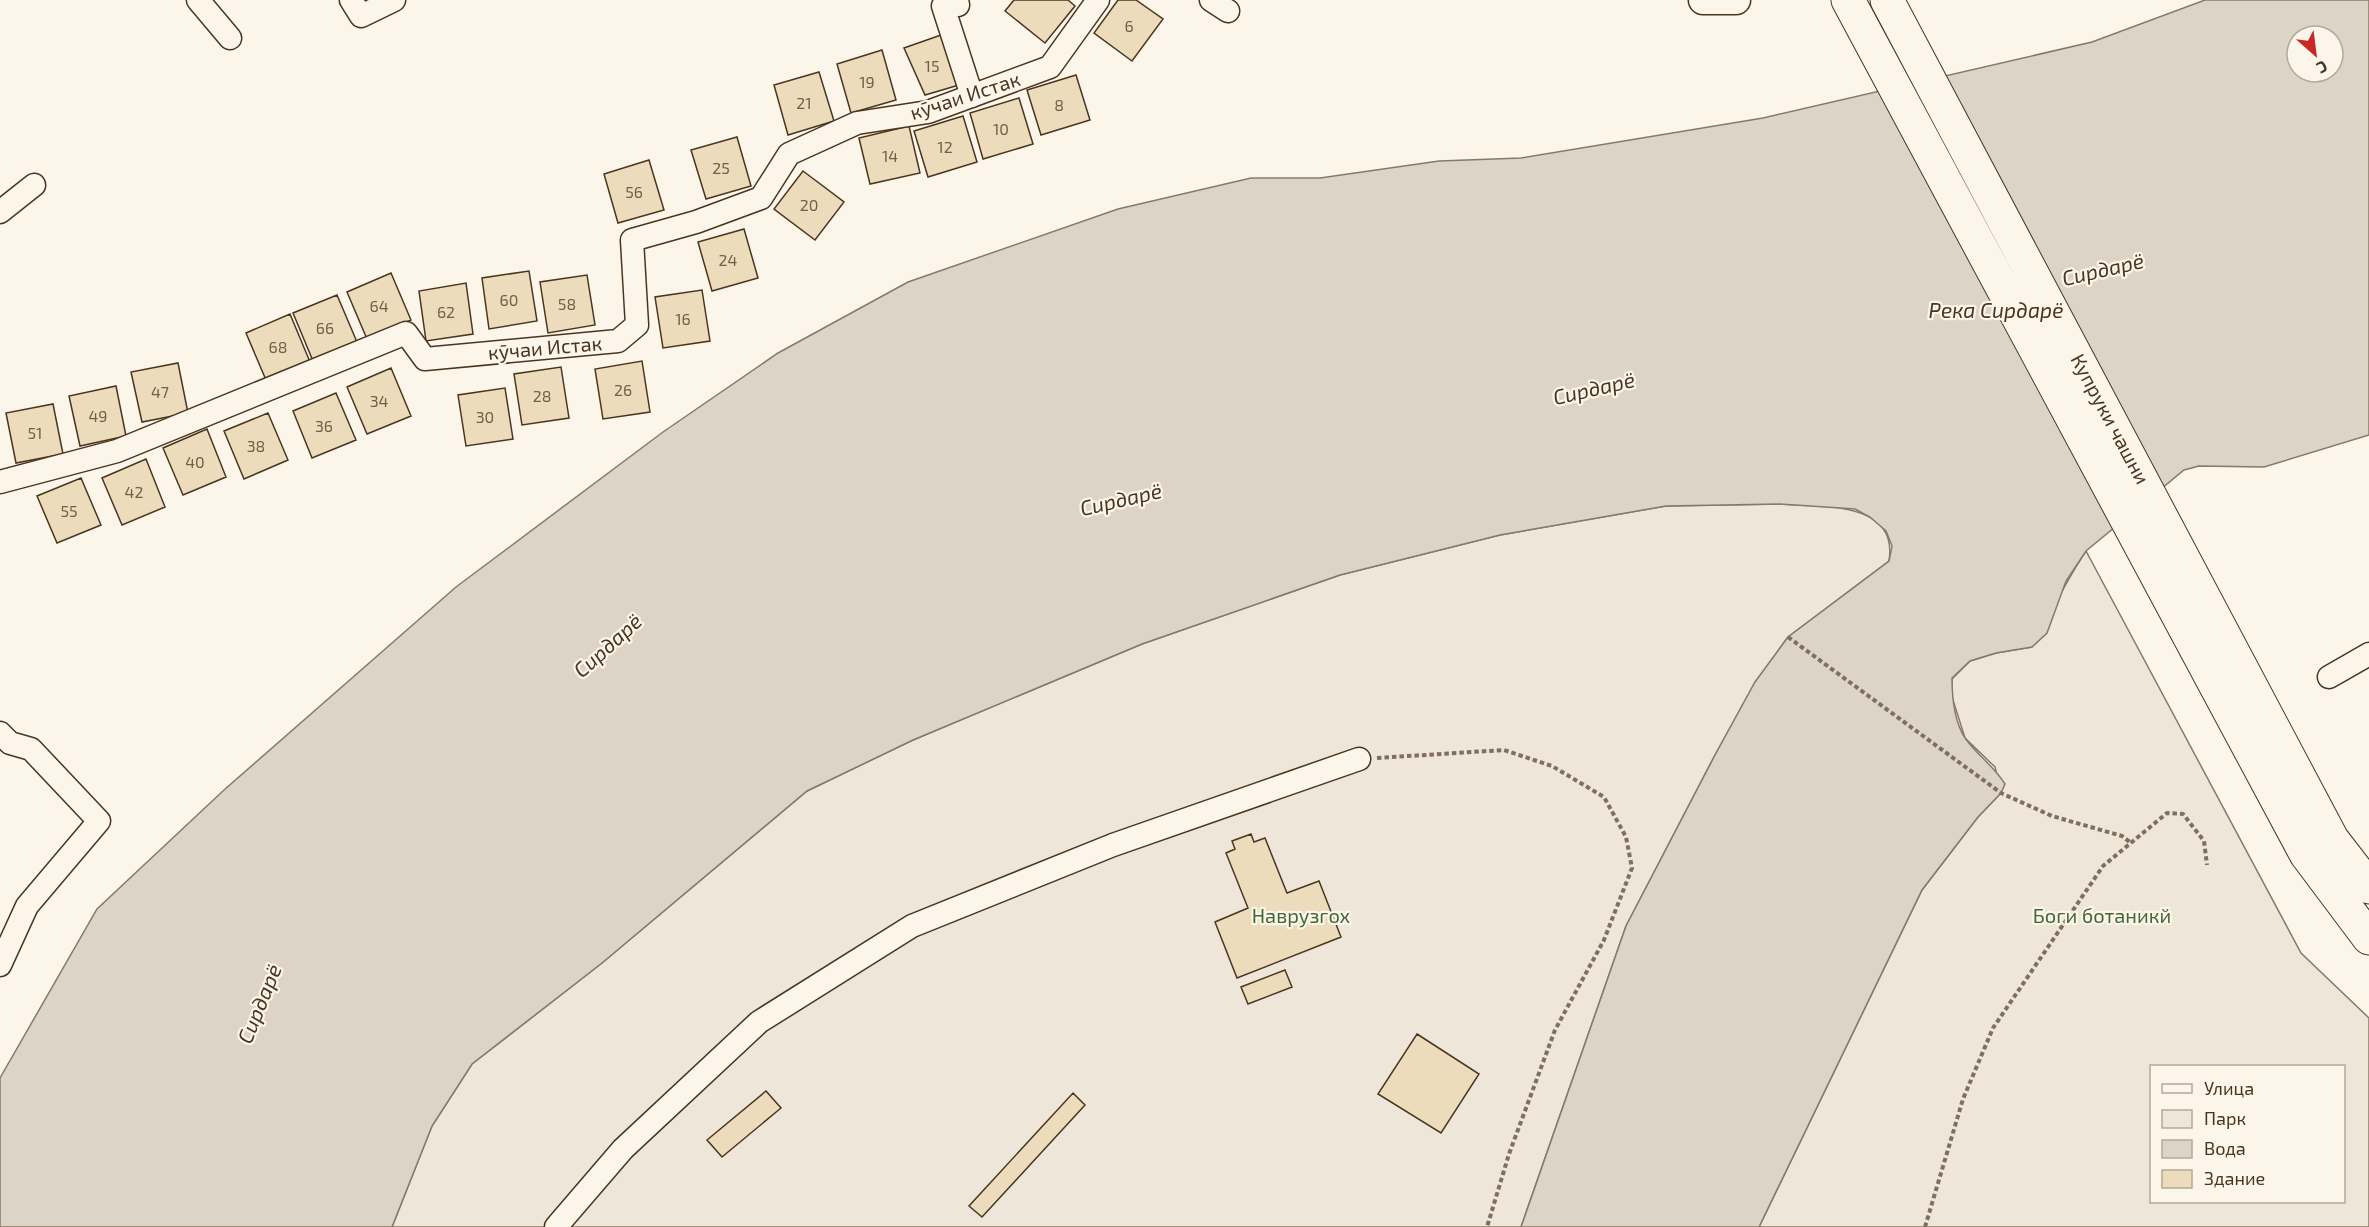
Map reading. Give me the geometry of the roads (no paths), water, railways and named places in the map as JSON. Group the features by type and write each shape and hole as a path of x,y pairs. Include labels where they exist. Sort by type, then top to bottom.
{"highway":[{"path":"1848,0 2369,938"},
{"name":"Купруки чашни","path":"1887,0 2319,846"},
{"path":"2319,846 2369,887"}],"main road":[{"path":"1703,0 1736,0"}],"street":[{"path":"198,0 230,38"},
{"path":"351,0 361,16 394,0"},
{"path":"957,0 958,5 943,6 972,96"},
{"name":"кӯчаи Истак","path":"0,482 117,451 406,333 425,359 618,341 637,325 632,240 696,222 761,198 789,154 857,123 928,112 1050,67 1098,0"},
{"path":"0,212 34,185"},
{"path":"2329,677 2369,654"},
{"path":"0,734 10,743 31,750 99,821 27,906 0,964"},
{"path":"556,1227 623,1149 759,1022 912,926 1113,845 1359,759"}],"water":[{"name":"Река Сирдарё","path":"2205,0 2369,0 2369,435 2264,467 2199,466 2184,470 2086,551 2066,581 2047,633 2032,647 1996,653 1970,661 1952,678 1954,709 1961,731 2005,784 2001,793 1978,817 1922,890 1759,1227 1521,1227 1626,926 1755,682 1788,637 1889,561 1892,546 1886,531 1870,517 1855,509 1780,504 1666,506 1500,535 1340,575 1142,644 913,740 807,791 602,963 472,1064 432,1126 392,1227 0,1227 0,1078 97,909 224,790 456,587 663,432 778,353 908,282 1118,209 1251,178 1320,178 1439,161 1521,158 1763,118 2092,42"}],"water label":[{"name":"Сирдарё","path":"2103,270"},
{"name":"Сирдарё","path":"1594,389"},
{"name":"Сирдарё","path":"1121,500"},
{"name":"Сирдарё","path":"608,646"},
{"name":"Сирдарё","path":"260,1004"}],"park label":[{"name":"Наврузгох","path":"1301,916"},
{"name":"Боги ботаникй","path":"2102,916"}]}
